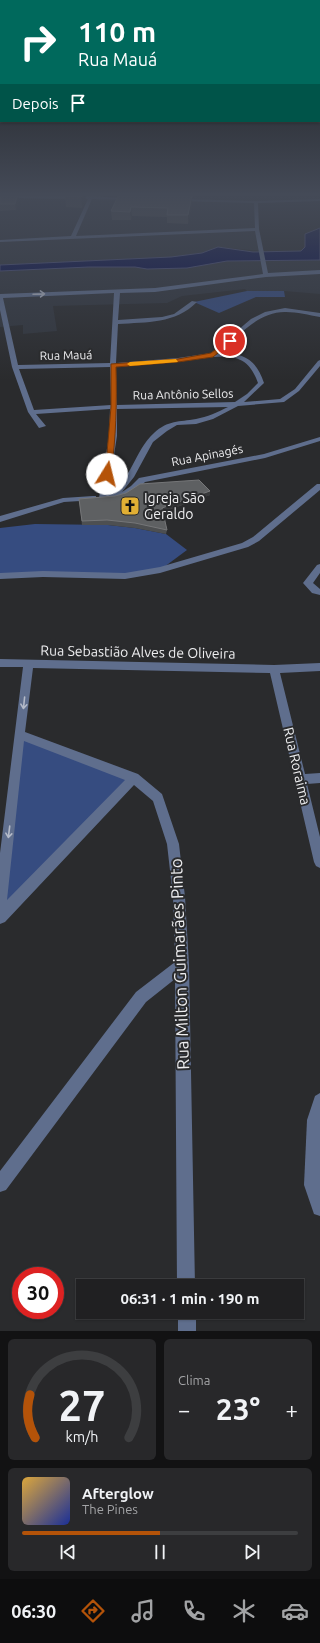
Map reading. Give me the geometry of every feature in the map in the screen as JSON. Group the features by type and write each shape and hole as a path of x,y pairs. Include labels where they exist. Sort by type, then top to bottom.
{"street":[{"path":"263,256 266,275"},
{"path":"42,426 31,412 15,367 0,296 166,289 266,275 320,272"},
{"path":"103,498 112,443 114,407 113,365 117,291"},
{"path":"115,322 162,319 176,315 194,302"},
{"path":"213,355 253,320 265,314 285,310 319,316"},
{"name":"Rua Mauá","path":"15,367 113,365 231,354 249,361 258,371 261,383 254,392 234,404"},
{"name":"Rua Antônio Sellos","path":"31,412 114,407 234,404 282,401 296,390 320,362"},
{"path":"103,498 113,494 126,483 146,443 156,435 178,423 201,421 234,404"},
{"name":"Rua Apinagés","path":"0,519 64,500 118,497 135,488 142,480 265,456 320,439"},
{"path":"0,576 43,574 125,576 160,570 209,557 245,545 256,539 320,486"},
{"path":"320,567 308,584 315,592 320,592"},
{"name":"Rua Sebastião Alves de Oliveira","path":"0,663 274,669 320,667"},
{"path":"0,906 28,664"},
{"name":"Rua Roraima","path":"274,669 320,862"},
{"name":"Rua Milton Guimarães Pinto","path":"20,735 134,778 158,798 173,844 179,897 182,965 186,1279"},
{"path":"0,917 134,778"},
{"path":"300,779 320,778"},
{"path":"0,1184 141,997 182,965"},
{"path":"320,1101 315,1120 312,1185 320,1208"},
{"path":"187,1319 187,1331"}],"shaded area":[{"path":"0,256 178,256 171,257 0,265"},
{"path":"320,256 320,260 227,261 187,268 147,269 135,267 89,267 0,271 0,265 171,257"},
{"path":"320,260 320,294 284,291 247,291 245,289 182,296 167,303 53,306 57,331 23,334 23,325 0,327 0,271 89,267 135,267 147,269 187,268 227,261"},
{"path":"247,291 284,291 285,297 256,297 219,313 194,302"},
{"path":"35,524 108,525 135,528 166,534 187,550 160,570 125,576 0,576 0,528"},
{"path":"20,735 134,778 0,917"}],"building":[{"name":"Igreja São Geraldo","path":"199,480 210,491 162,508 167,530 135,523 107,520 82,521 79,499 115,496 126,493 140,484"}],"slow traffic":[{"path":"130,364 176,361"}],"place":[{"name":"Igreja São Geraldo","path":"130,506"}],"route":[{"path":"107,474 113,436 113,365 178,360 213,355 230,341"}]}
